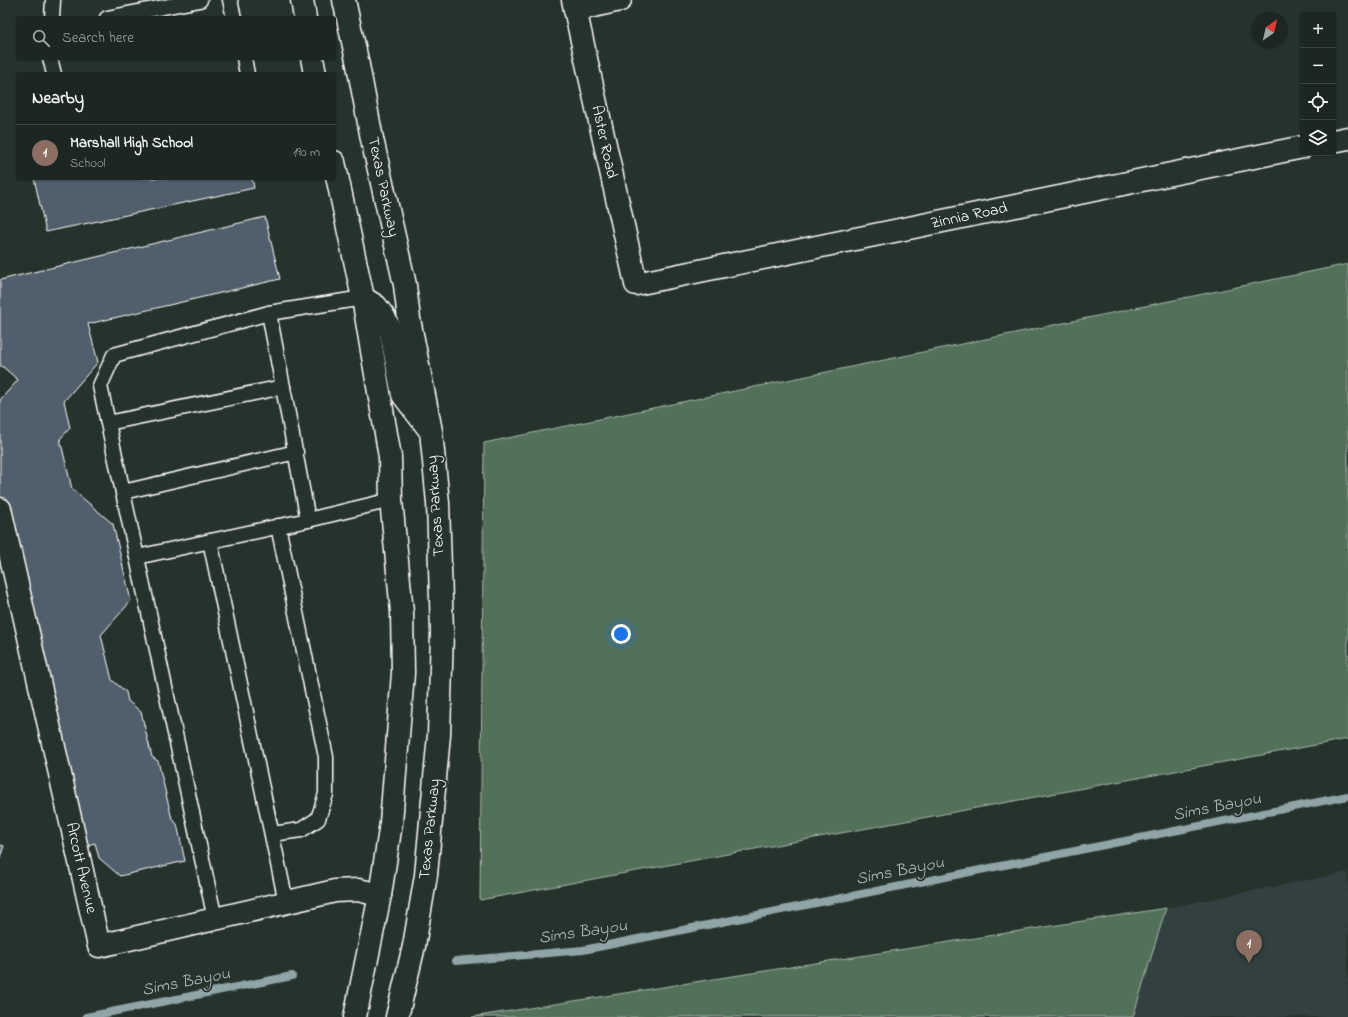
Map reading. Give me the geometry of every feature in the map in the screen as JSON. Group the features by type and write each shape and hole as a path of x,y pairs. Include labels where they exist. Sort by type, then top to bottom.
{"main road":[{"path":"302,0 305,16"},
{"name":"Texas Parkway","path":"344,0 372,138 405,285 431,431 438,503 442,632 439,735 426,875 414,946 397,1017"},
{"path":"574,5 620,0"},
{"name":"Aster Road","path":"574,5 636,284"},
{"path":"1336,140 1348,138"},
{"name":"Zinnia Road","path":"636,284 1300,148"},
{"path":"336,171 363,298 390,457 391,500 402,612 403,674 391,823 380,895 355,1017"},
{"path":"363,298 376,306 392,332 403,395 431,431"},
{"name":"Arcott Avenue","path":"0,509 99,946 335,891 358,890 380,895"}],"lane":[{"path":"52,16 53,0"},
{"path":"117,16 200,0"},
{"path":"230,0 234,16"},
{"path":"50,60 54,72"},
{"path":"244,60 247,72"},
{"path":"215,919 100,386 114,355 269,313 363,298"},
{"path":"269,313 308,520"},
{"path":"108,423 283,387"},
{"path":"123,492 296,452"},
{"path":"136,557 308,520 391,500"},
{"path":"272,834 301,830 318,819 326,794 326,757 278,526"},
{"path":"210,540 286,902"}],"shaded area":[{"path":"1348,872 1348,1017 1133,1017 1166,908"}],"green space":[{"path":"1348,264 1348,739 480,900 484,443"},
{"path":"1166,908 1133,1017 472,1017"}],"building":[{"path":"34,180 252,180 254,188 46,232"},
{"path":"265,217 280,279 88,324 98,362 64,401 70,428 60,439 72,489 113,524 131,601 101,635 112,680 126,692 128,701 141,712 152,757 158,761 172,819 177,824 185,861 120,876 99,858 95,843 84,846 0,497 0,400 18,380 2,366 0,366 0,280"},
{"path":"0,845 4,846 0,858"}],"waterway":[{"name":"Sims Bayou","path":"456,961 583,950 1348,796"},
{"name":"Sims Bayou","path":"86,1017 292,976"}],"place":[{"name":"Marshall High School","path":"1249,963"}]}
